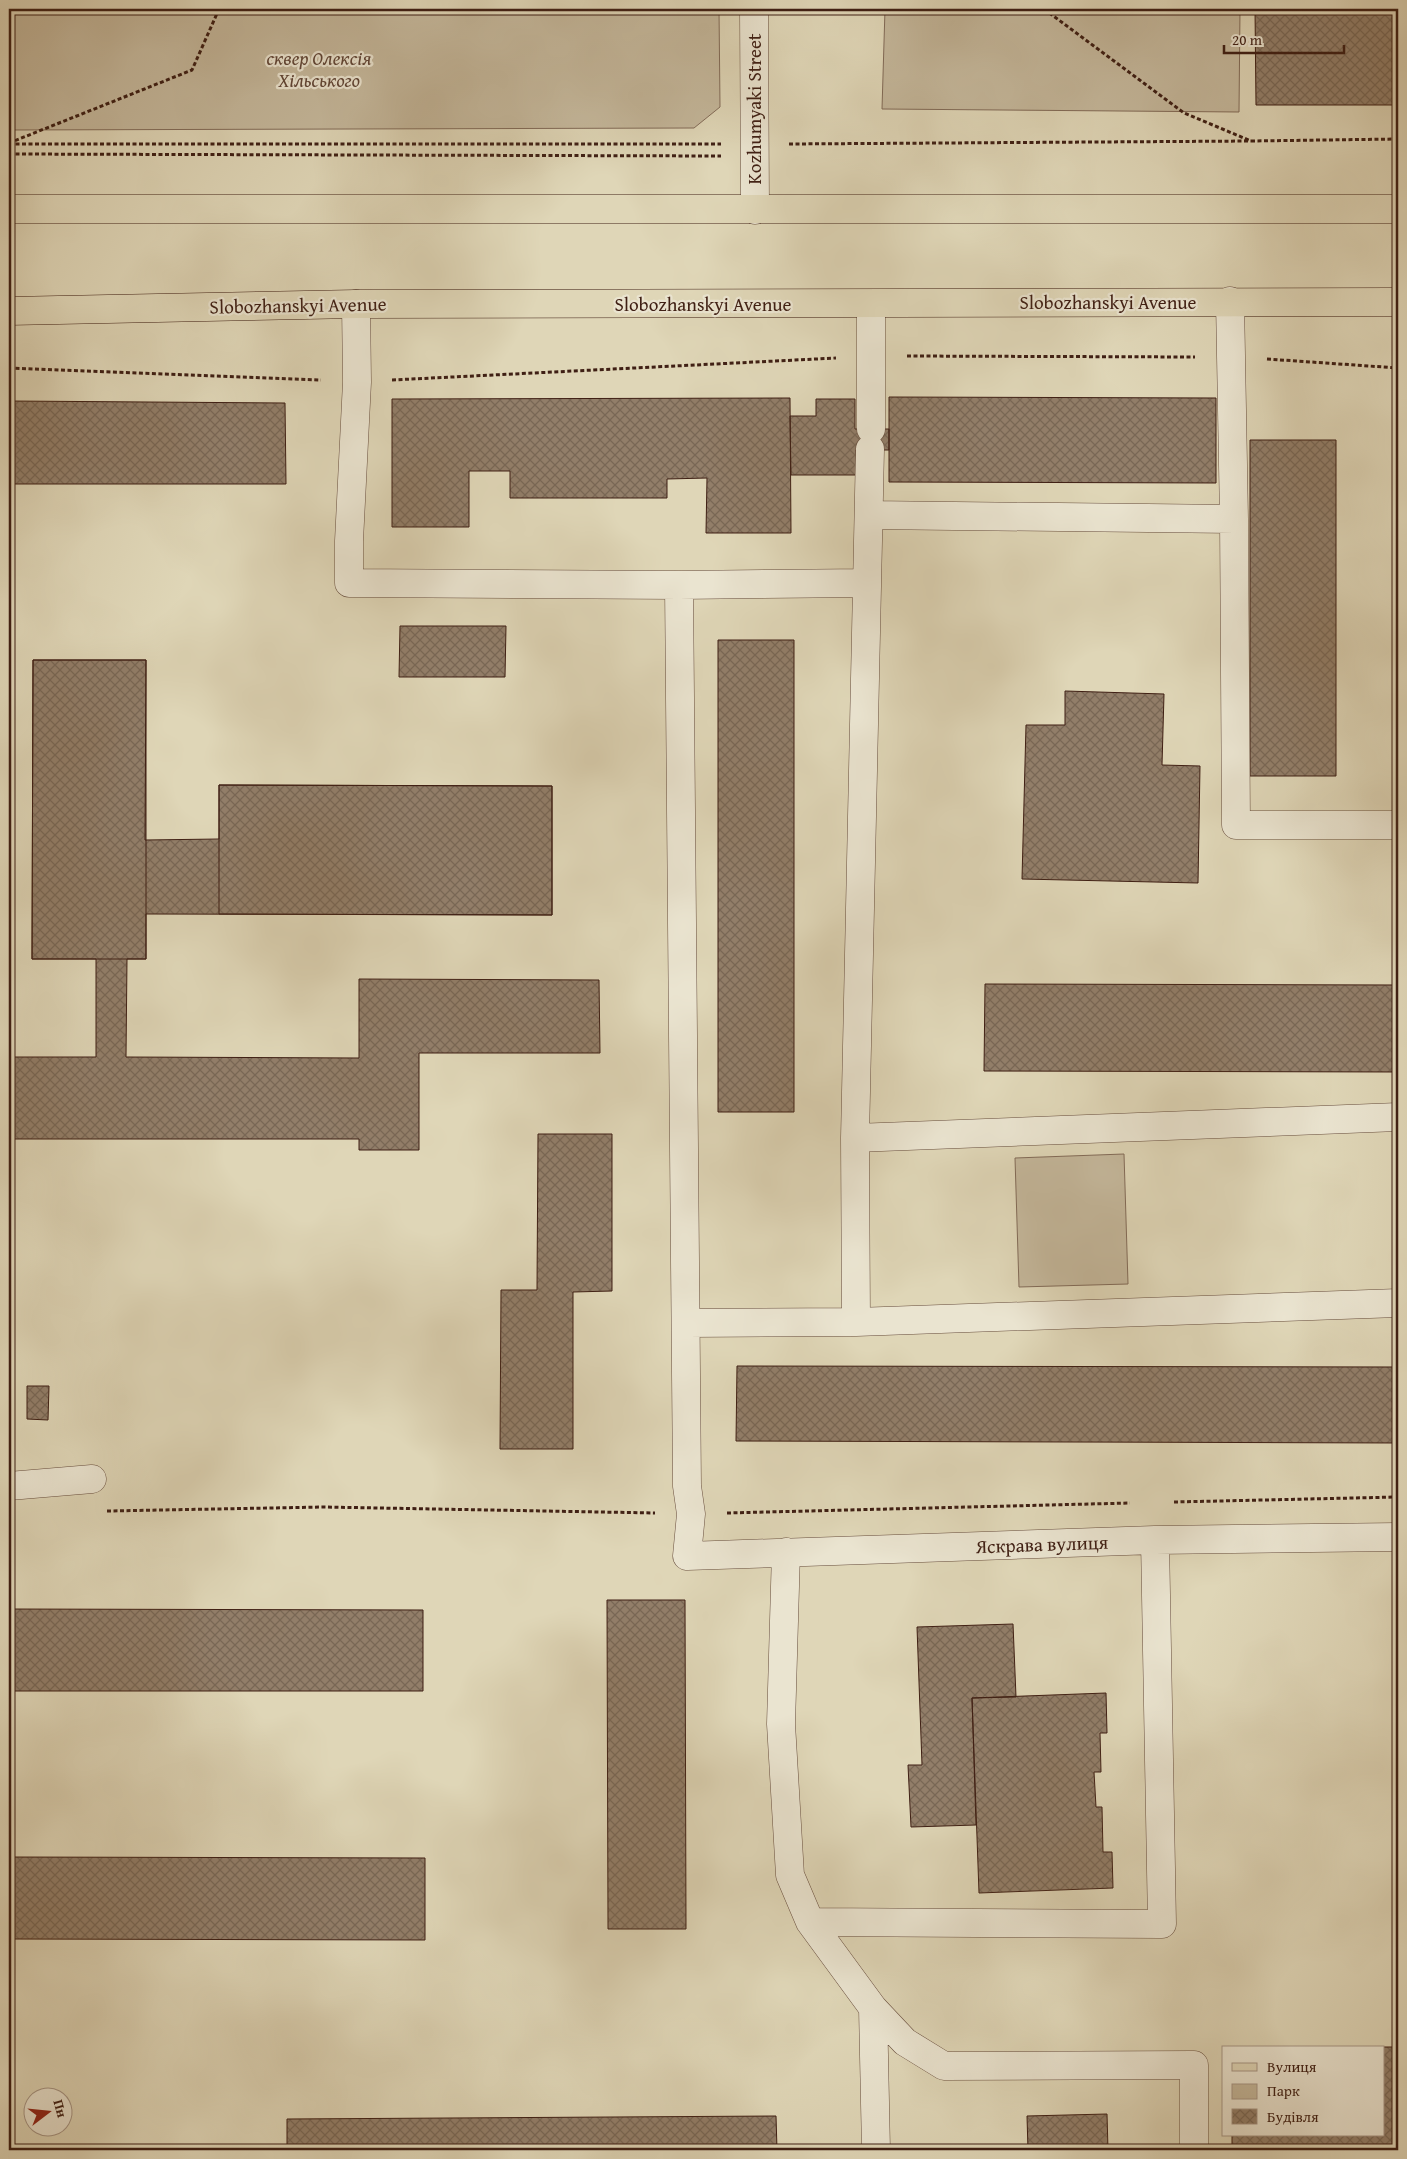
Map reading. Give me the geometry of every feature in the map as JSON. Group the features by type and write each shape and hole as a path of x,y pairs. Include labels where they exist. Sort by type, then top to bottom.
{"main road":[{"path":"9,209 1398,209"},
{"name":"Slobozhanskyi Avenue","path":"9,311 356,304 1398,302"}],"street":[{"name":"Kozhumyaki Street","path":"754,9 755,210"},
{"path":"1230,301 1234,519 1236,825 1398,825"},
{"path":"356,304 357,382 349,542 349,583 679,585 867,583"},
{"path":"856,1322 855,1138 869,515 871,304"},
{"path":"869,515 1234,519"},
{"path":"679,585 687,1323 856,1322 1398,1303"},
{"path":"855,1138 1398,1117"},
{"name":"Яскрава вулиця","path":"687,1323 687,1486 690,1514 687,1556 1155,1540 1398,1537"},
{"path":"9,1486 92,1479"},
{"path":"810,1922 1162,1924 1155,1540"},
{"path":"786,1552 781,1724 790,1876 810,1922 873,2008 905,2042 944,2066 1194,2065 1194,2150"},
{"path":"873,2008 876,2150"}],"path":[{"path":"9,143 192,70 219,9"},
{"path":"1044,9 1184,113 1251,140"},
{"path":"9,154 755,150 1251,140 1398,139"},
{"path":"9,143 755,150"},
{"path":"9,368 357,382 871,356 1231,357 1398,368"}],"green space":[{"name":"сквер Олексія Хільського","path":"9,9 719,9 720,107 694,128 9,130"},
{"path":"885,9 1240,9 1239,112 882,109"},
{"path":"1124,1154 1128,1284 1019,1287 1015,1158"}],"building":[{"path":"1255,9 1398,9 1398,105 1256,105"},
{"path":"889,397 1216,398 1216,483 889,482"},
{"path":"790,398 791,533 706,533 707,478 667,479 667,498 510,498 510,471 469,471 469,527 392,527 392,399"},
{"path":"816,399 855,399 855,429 889,429 889,450 856,450 856,475 791,475 790,416 816,416"},
{"path":"9,401 285,403 286,484 9,484"},
{"path":"1250,440 1336,440 1336,776 1250,776"},
{"path":"400,626 506,626 505,677 399,677"},
{"path":"718,640 794,640 794,1112 718,1112"},
{"path":"33,660 146,660 146,959 32,959"},
{"path":"33,660 146,660 145,840 219,839 219,785 552,786 552,915 146,914 146,959 127,959 126,1057 359,1058 359,979 599,980 600,1053 419,1053 419,1150 359,1150 359,1139 9,1139 9,1057 96,1057 96,959 32,959"},
{"path":"1065,691 1164,694 1162,765 1200,766 1198,883 1022,879 1026,725 1065,725"},
{"path":"219,785 552,786 552,915 219,914"},
{"path":"985,984 1398,985 1398,1072 984,1071"},
{"path":"538,1134 612,1134 612,1291 573,1292 573,1449 500,1449 501,1290 537,1290"},
{"path":"737,1366 1398,1367 1398,1443 736,1441"},
{"path":"27,1386 49,1386 48,1420 27,1419"},
{"path":"607,1600 685,1600 686,1929 608,1929"},
{"path":"9,1609 423,1610 423,1691 9,1691"},
{"path":"1013,1624 1016,1697 972,1698 976,1825 911,1827 908,1765 922,1765 917,1627"},
{"path":"1106,1693 1107,1733 1100,1733 1101,1772 1094,1772 1096,1807 1102,1807 1103,1852 1112,1852 1113,1888 979,1893 972,1698"},
{"path":"9,1857 425,1858 425,1940 9,1939"},
{"path":"1384,2047 1398,2047 1398,2150 1232,2150 1232,2136 1384,2136"},
{"path":"1107,2114 1108,2150 1028,2150 1027,2116"},
{"path":"776,2116 777,2150 287,2150 287,2119"}]}
